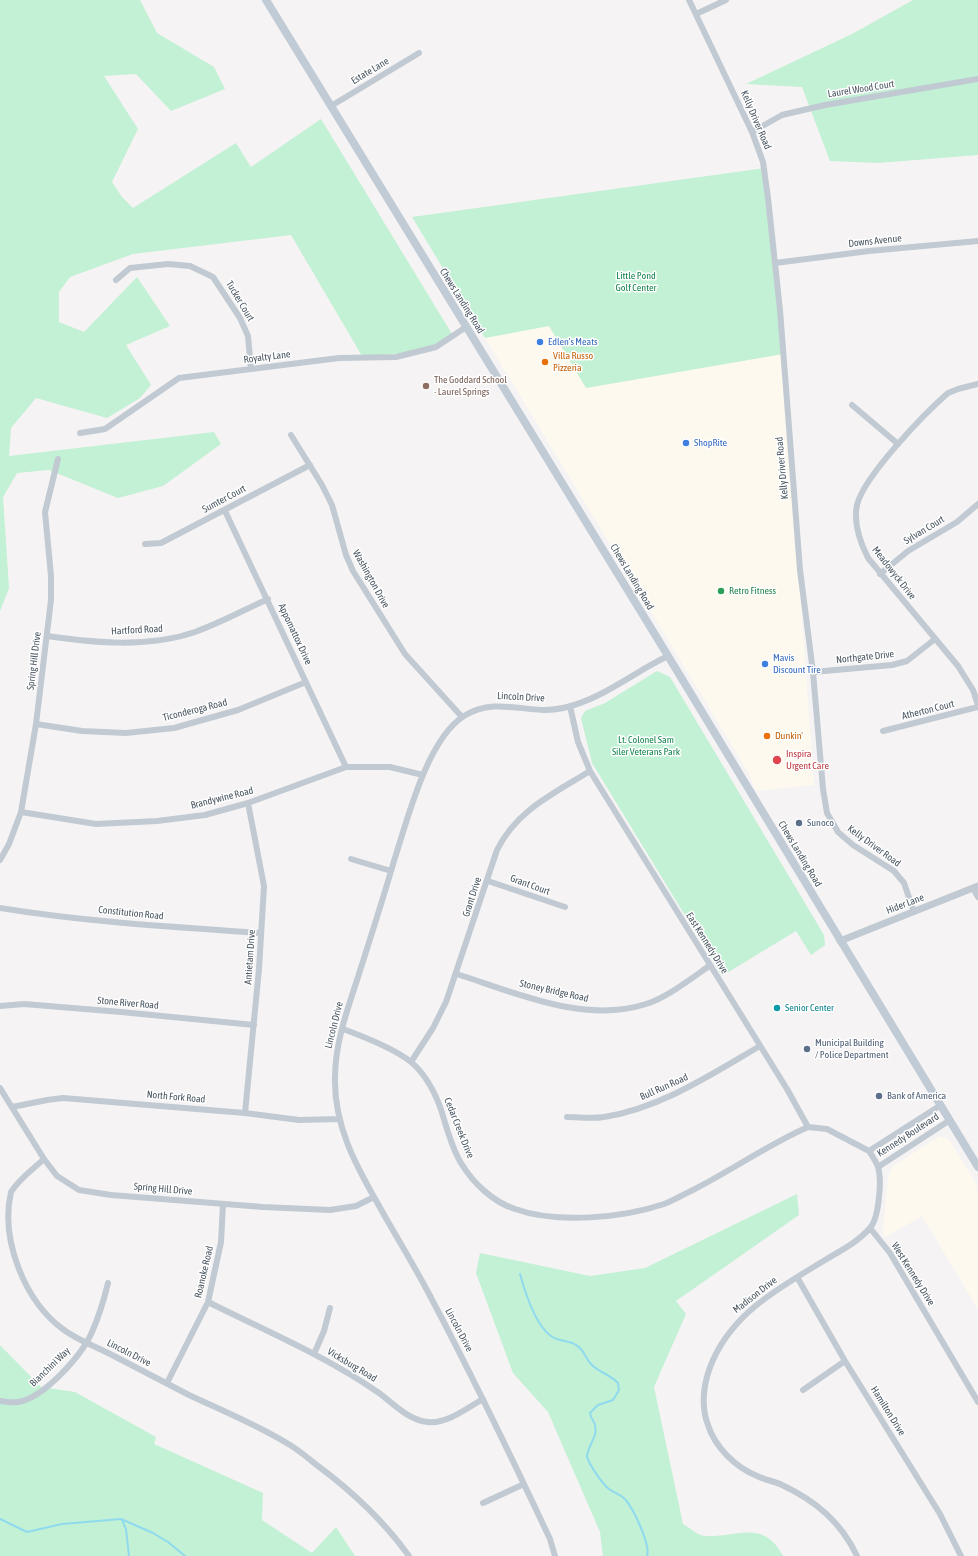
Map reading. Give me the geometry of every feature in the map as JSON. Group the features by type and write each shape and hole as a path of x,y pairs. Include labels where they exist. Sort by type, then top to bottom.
{"main road":[{"name":"Chews Landing Road","path":"266,0 668,656 978,1167"}],"street":[{"name":"Kelly Driver Road","path":"689,0 752,132 762,162 775,263 800,570 813,672 823,789 827,813 838,832 853,845 894,871 904,883 914,912"},
{"path":"696,14 726,0"},
{"name":"Estate Lane","path":"331,106 419,53"},
{"name":"Laurel Wood Court","path":"752,132 782,115 825,105 978,80"},
{"name":"Downs Avenue","path":"775,263 868,251 978,241"},
{"name":"Tucker Court","path":"116,280 130,268 168,264 190,266 213,277 240,318 248,336 251,369"},
{"name":"Royalty Lane","path":"80,433 104,429 179,378 339,358 396,357 436,347 466,327"},
{"name":"Meadowyck Drive","path":"975,385 948,393 898,444 865,487 857,505 859,539 868,558 958,666 973,690 978,706"},
{"path":"852,405 898,444"},
{"name":"Washington Drive","path":"292,435 310,464 332,506 346,556 353,571 405,654 462,717"},
{"name":"Spring Hill Drive","path":"0,860 9,844 21,812 36,724 51,600 51,576 47,549 45,512 58,459"},
{"name":"Sumter Court","path":"145,544 161,543 224,511 310,464"},
{"name":"Sylvan Court","path":"880,574 908,551 957,522 978,504"},
{"name":"Appomattox Drive","path":"224,511 268,599 346,767"},
{"name":"Hartford Road","path":"47,636 88,641 125,642 164,639 195,632 268,599"},
{"name":"Northgate Drive","path":"813,672 892,665 907,661 935,639"},
{"name":"Lincoln Drive","path":"555,1556 550,1539 483,1399 426,1290 354,1162 339,1119 336,1104 336,1052 391,871 423,775 446,733 462,717 487,706 503,705 559,709 570,706 603,694 668,656"},
{"name":"Ticonderoga Road","path":"36,724 82,731 126,734 174,728 238,710 306,682"},
{"name":"East Kennedy Drive","path":"570,706 578,742 590,771 709,966 760,1046 808,1127"},
{"name":"Atherton Court","path":"883,731 978,706"},
{"name":"Brandywine Road","path":"21,812 96,824 157,821 205,815 248,803 346,767 390,767 423,775"},
{"name":"Grant Drive","path":"411,1062 433,1028 446,1002 457,974 497,850 505,835 533,806 590,771"},
{"name":"Antietam Drive","path":"245,1113 254,1025 264,886 248,803"},
{"path":"351,860 391,871"},
{"name":"Grant Court","path":"488,881 565,907"},
{"path":"975,887 978,897"},
{"name":"Hider Lane","path":"840,940 975,887"},
{"name":"Constitution Road","path":"0,908 159,926 261,933"},
{"name":"Stoney Bridge Road","path":"457,974 533,999 581,1010 617,1011 648,1004 685,983 709,966"},
{"name":"Stone River Road","path":"0,1006 24,1004 254,1025"},
{"name":"Cedar Creek Drive","path":"342,1029 359,1035 411,1062 428,1081 439,1103 461,1163 477,1184 494,1199 514,1209 538,1216 591,1217 633,1212 665,1204 710,1181 786,1137 808,1127"},
{"name":"Bull Run Road","path":"567,1117 603,1117 645,1107 684,1090 760,1046"},
{"name":"Spring Hill Drive","path":"0,1088 44,1159 58,1176 79,1190 223,1204 330,1210 356,1206 374,1197"},
{"name":"North Fork Road","path":"12,1107 63,1098 245,1113 299,1120 339,1119"},
{"name":"Kennedy Boulevard","path":"869,1151 941,1105"},
{"name":"Kennedy Boulevard","path":"878,1167 950,1120"},
{"path":"808,1127 827,1129 869,1151 878,1167 878,1208 870,1228"},
{"name":"Lincoln Drive","path":"44,1159 20,1181 11,1193 2,1225 4,1243 12,1268 22,1288 43,1313 64,1330 86,1343 253,1424 291,1445 349,1489 393,1534 409,1556"},
{"name":"Roanoke Road","path":"167,1383 208,1302 221,1242 223,1204"},
{"name":"Madison Drive","path":"857,1556 849,1540 830,1515 782,1485 755,1476 733,1462 717,1443 708,1426 705,1413 705,1386 709,1369 718,1349 730,1330 744,1315 773,1292 852,1244 870,1228"},
{"name":"West Kennedy Drive","path":"870,1228 890,1253 978,1402"},
{"name":"Hamilton Drive","path":"797,1277 845,1361 940,1514 961,1556"},
{"name":"Bianchini Way","path":"0,1401 20,1402 38,1394 77,1356 91,1334 103,1304 108,1283"},
{"name":"Vicksburg Road","path":"208,1302 314,1354 357,1378 417,1420 429,1422 441,1420 483,1399"},
{"path":"314,1354 324,1331 330,1308"},
{"path":"803,1390 845,1361"},
{"path":"483,1503 524,1484"}],"shaded area":[{"path":"549,326 587,388 783,354 814,785 756,791 748,772 485,338"},
{"path":"940,1136 947,1138 950,1141 978,1187 978,1309 922,1216 884,1238 883,1231 888,1177 892,1168"}],"green space":[{"path":"0,0 140,0 157,33 214,67 225,89 171,111 136,74 104,76 138,129 112,182 122,197 133,208 236,143 251,167 321,119 452,334 422,352 362,356 291,235 133,254 70,277 59,292 59,322 84,332 137,277 170,326 126,345 151,385 140,398 107,418 36,398 11,428 9,456 214,432 221,444 163,486 118,498 49,470 17,473 3,497 9,588 0,611"},
{"path":"913,0 978,0 978,155 878,163 830,161 802,87 746,84 852,34"},
{"name":"Little Pond Golf Center","path":"765,168 783,354 586,388 549,326 485,338 412,217"},
{"name":"Lt. Colonel Sam Siler Veterans Park","path":"657,671 670,677 824,935 825,945 811,955 796,931 722,976 592,763 581,718 585,711 605,703"},
{"path":"797,1194 799,1215 676,1301 686,1314 654,1387 683,1524 702,1536 716,1536 748,1532 758,1534 767,1537 775,1544 783,1556 603,1556 600,1532 548,1412 513,1373 476,1273 480,1253 590,1276 645,1268"},
{"path":"0,1345 41,1387 75,1392 156,1437 154,1444 263,1493 262,1520 312,1553 336,1527 355,1556 0,1556"}],"waterway":[{"path":"520,1274 531,1308 545,1331 554,1338 573,1343 579,1347 594,1367 618,1383 619,1390 613,1400 598,1405 590,1413 596,1429 587,1456 603,1483 609,1489 625,1499 632,1510 644,1536 648,1551 647,1556"},
{"path":"0,1519 27,1532 62,1524 121,1519 153,1533 168,1542 185,1556"},
{"path":"122,1520 126,1529 129,1556"}],"place":[{"name":"Edlen's Meats","path":"540,342"},
{"name":"Villa Russo Pizzeria","path":"545,362"},
{"name":"The Goddard School - Laurel Springs","path":"426,386"},
{"name":"ShopRite","path":"686,443"},
{"name":"Retro Fitness","path":"721,591"},
{"name":"Mavis Discount Tire","path":"765,664"},
{"name":"Dunkin'","path":"767,736"},
{"name":"Inspira Urgent Care","path":"777,760"},
{"name":"Sunoco","path":"799,823"},
{"name":"Senior Center","path":"777,1008"},
{"name":"Municipal Building / Police Department","path":"807,1049"},
{"name":"Bank of America","path":"879,1096"}]}
